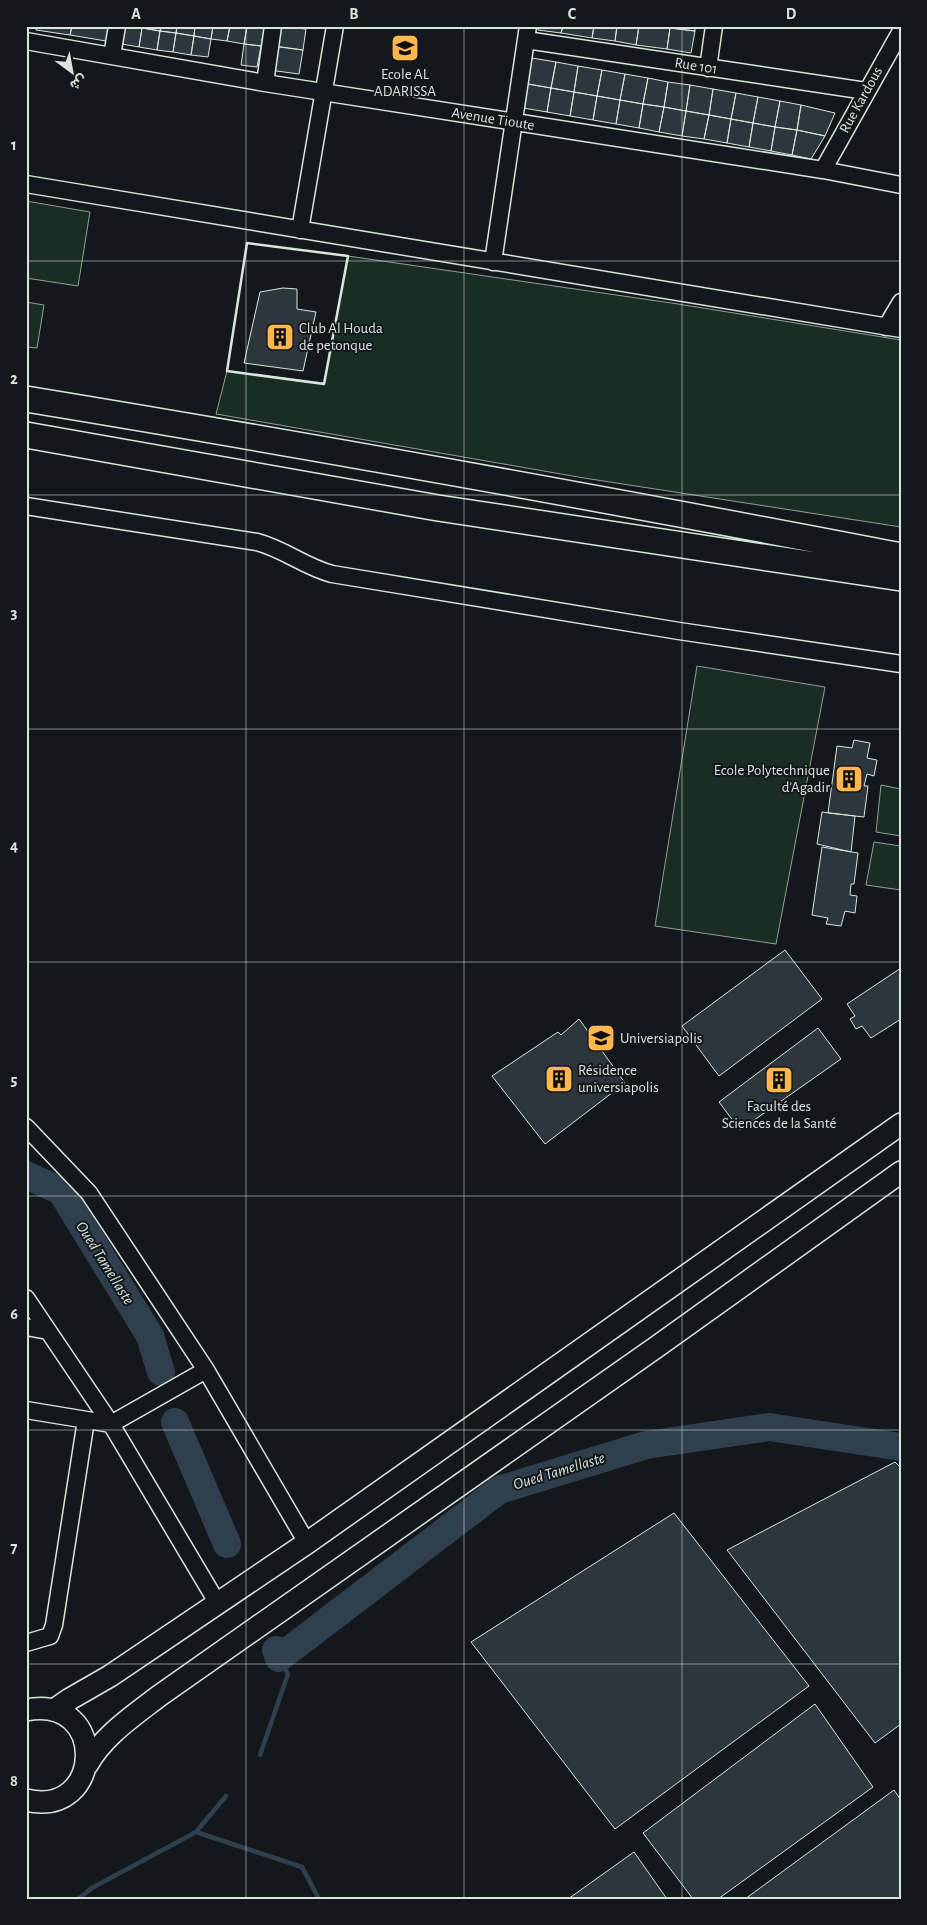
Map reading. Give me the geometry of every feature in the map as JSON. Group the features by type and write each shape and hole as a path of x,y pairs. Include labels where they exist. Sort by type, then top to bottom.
{"highway":[{"path":"26,399 334,450 901,556"},
{"path":"26,435 438,508 901,578"}],"main road":[{"path":"54,1710 110,1676 307,1543 901,1124"},
{"path":"29,1802 47,1802 66,1795 80,1782 95,1750 153,1701 655,1348 901,1172"},
{"path":"26,1710 43,1708 54,1710 70,1718 81,1731 86,1742 88,1753 87,1765"}],"street":[{"path":"112,56 116,26"},
{"path":"265,83 273,26"},
{"path":"300,230 335,26"},
{"path":"708,68 714,26"},
{"name":"Rue Kardous","path":"823,170 901,31"},
{"path":"493,262 527,33"},
{"name":"Rue 101","path":"527,33 708,68 866,91"},
{"name":"Avenue Tioute","path":"26,40 265,83 823,170 901,185"},
{"path":"26,184 893,328 901,302"},
{"path":"26,506 257,542 274,548 310,567 332,574 670,629 901,664"},
{"path":"26,1127 90,1194 206,1370 307,1543"},
{"path":"26,1298 111,1424 218,1604"},
{"path":"26,1327 48,1331"},
{"path":"26,1410 111,1424 206,1370"},
{"path":"26,1643 50,1636 54,1625 86,1420"}],"green space":[{"path":"26,201 90,212 78,286 26,278"},
{"path":"348,256 678,304 901,340 901,527 584,478 216,414 227,371 324,383"},
{"path":"26,302 44,305 37,348 26,347"},
{"path":"697,666 825,687 776,944 655,926"},
{"path":"881,785 901,789 901,836 876,832"},
{"path":"874,842 901,846 901,890 866,885"}],"building":[{"path":"37,26 72,26 70,35 36,30"},
{"path":"72,26 109,26 106,41 70,35"},
{"path":"125,26 142,28 139,47 122,44"},
{"path":"143,26 161,26 160,31 142,28"},
{"path":"161,26 177,26 176,33 160,31"},
{"path":"177,26 195,26 194,36 176,33"},
{"path":"195,26 213,26 211,39 194,36"},
{"path":"213,26 230,26 227,41 211,39"},
{"path":"230,26 247,26 244,44 227,41"},
{"path":"247,26 264,29 261,46 244,44"},
{"path":"276,26 306,29 303,50 273,46"},
{"path":"538,26 563,26 561,33 538,30"},
{"path":"563,26 594,26 592,38 561,33"},
{"path":"594,26 617,26 615,41 592,38"},
{"path":"617,26 639,26 636,45 615,41"},
{"path":"639,26 670,28 667,49 636,45"},
{"path":"670,26 695,26 695,31 670,28"},
{"path":"142,28 160,31 157,50 139,47"},
{"path":"670,28 695,31 691,53 667,49"},
{"path":"160,31 176,33 173,52 157,50"},
{"path":"176,33 194,36 191,55 173,52"},
{"path":"194,36 211,39 208,57 191,55"},
{"path":"244,44 261,46 257,67 241,65"},
{"path":"273,46 303,50 299,74 269,70"},
{"path":"532,58 556,62 551,88 528,84"},
{"path":"556,62 578,66 574,92 551,88"},
{"path":"578,66 602,70 597,96 574,92"},
{"path":"602,70 625,74 620,100 597,96"},
{"path":"625,74 648,78 643,104 620,100"},
{"path":"648,78 668,82 664,107 643,104"},
{"path":"668,82 690,85 686,111 664,107"},
{"path":"528,84 551,88 547,112 523,108"},
{"path":"690,85 713,89 709,115 686,111"},
{"path":"551,88 574,92 570,116 547,112"},
{"path":"713,89 736,93 731,119 709,115"},
{"path":"574,92 597,96 593,120 570,116"},
{"path":"736,93 758,97 753,123 731,119"},
{"path":"597,96 620,100 616,124 593,120"},
{"path":"758,97 780,101 775,127 753,123"},
{"path":"620,100 643,104 639,128 616,124"},
{"path":"780,101 801,105 797,130 775,127"},
{"path":"643,104 664,107 659,132 639,128"},
{"path":"801,105 835,113 825,136 797,130"},
{"path":"664,107 686,111 682,136 659,132"},
{"path":"686,111 709,115 704,139 682,136"},
{"path":"709,115 731,119 727,143 704,139"},
{"path":"731,119 753,123 749,147 727,143"},
{"path":"753,123 775,127 771,151 749,147"},
{"path":"775,127 797,130 792,155 771,151"},
{"path":"797,130 825,136 811,159 792,155"},
{"name":"Club Al Houda de petonque","path":"283,288 297,289 297,309 316,312 303,371 244,363 260,292"},
{"name":"Ecole Polytechnique d'Agadir","path":"854,740 870,743 867,758 877,760 874,776 867,774 864,786 868,786 864,817 828,813 837,746 852,748"},
{"path":"822,812 855,816 851,852 817,844"},
{"path":"822,847 858,853 854,884 851,884 850,895 857,896 855,913 845,911 841,926 826,924 828,918 812,915"},
{"path":"785,950 822,999 719,1076 682,1026"},
{"path":"901,968 901,1019 871,1038 862,1026 856,1029 850,1019 855,1016 847,1004"},
{"name":"Résidence universiapolis","path":"579,1019 625,1083 545,1144 492,1076 558,1032 561,1035"},
{"name":"Faculté des Sciences de la Santé","path":"818,1028 841,1059 740,1130 719,1102"},
{"path":"895,1462 901,1468 901,1724 875,1743 727,1550"},
{"path":"674,1513 809,1686 615,1829 471,1642"},
{"path":"815,1704 873,1787 718,1899 693,1899 643,1833"},
{"path":"894,1790 901,1800 901,1899 745,1899"},
{"path":"634,1852 667,1899 568,1899"}],"waterway":[{"name":"Oued Tamellaste","path":"26,1175 61,1191 150,1336 161,1372"},
{"name":"Oued Tamellaste","path":"175,1422 227,1544"},
{"name":"Oued Tamellaste","path":"276,1650 279,1658 499,1490 646,1445 769,1427 901,1447"},
{"path":"260,1755 288,1674 279,1658"},
{"path":"78,1899 92,1888 196,1832 226,1796"},
{"path":"196,1832 302,1867 319,1899"}],"wall":[{"path":"247,243 348,256 324,384 227,371 247,243"}],"place":[{"name":"Ecole AL ADARISSA","path":"405,48"},
{"name":"Club Al Houda de petonque","path":"280,337"},
{"name":"Ecole Polytechnique d'Agadir","path":"849,779"},
{"name":"Universiapolis","path":"601,1038"},
{"name":"Résidence universiapolis","path":"559,1079"},
{"name":"Faculté des Sciences de la Santé","path":"779,1080"}]}
